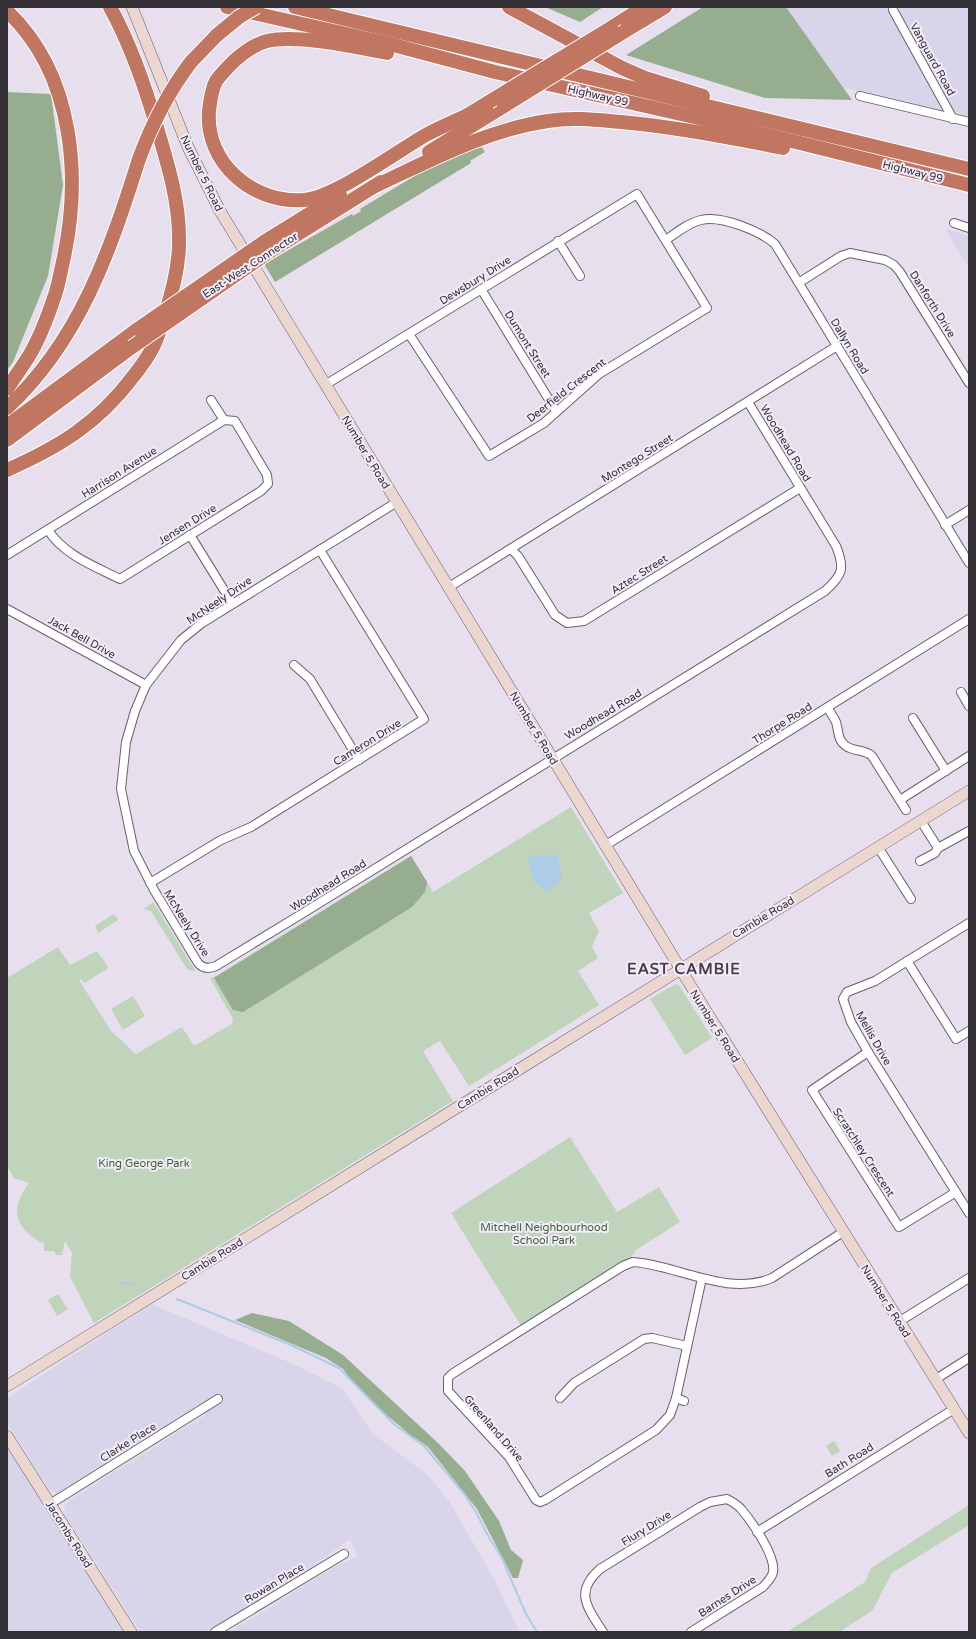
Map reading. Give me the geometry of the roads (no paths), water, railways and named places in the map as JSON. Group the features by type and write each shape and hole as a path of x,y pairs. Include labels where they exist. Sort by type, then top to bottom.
{"highway":[{"path":"7,470 35,457 84,428 119,396 145,362 155,342 173,290 180,238 175,197 150,100 126,41 110,7"},
{"name":"Highway 99","path":"227,7 386,43 495,72 712,121 969,185"},
{"path":"7,408 39,373 57,350 87,301 110,248 139,159 159,112 176,82 191,62 217,35 239,17 256,7"},
{"name":"Highway 99","path":"295,7 871,147 969,169"},
{"path":"509,7 606,60 646,78 871,147"},
{"name":"East-West Connector","path":"7,426 138,329 470,114 644,7"},
{"name":"East-West Connector","path":"7,440 266,247 373,187 665,7"},
{"path":"7,11 34,43 52,75 67,126 72,161 72,208 66,249 55,294 30,355 7,389"},
{"path":"470,114 426,135 344,184 324,194 305,200 286,200 268,196 248,186 232,173 220,158 212,139 208,121 210,104 216,83 229,66 245,51 267,41 292,40 321,42 495,72"},
{"path":"373,187 444,154 485,138 549,121 584,118 705,133 969,185"}],"main road":[{"name":"Number 5 Road","path":"135,12 200,173 227,225 680,968 969,1433"},
{"name":"Cambie Road","path":"7,1386 680,968 969,791"},
{"name":"Jacombs Road","path":"7,1436 131,1632"}],"street":[{"name":"Vanguard Road","path":"894,10 953,119"},
{"path":"860,96 969,122"},
{"name":"Dewsbury Drive","path":"325,385 636,194"},
{"name":"Deerfield Crescent","path":"409,334 489,456 544,423 599,374 707,308 636,194"},
{"name":"Dallyn Road","path":"666,240 701,220 714,220 752,229 766,236 775,244 800,282 837,346 969,563"},
{"path":"954,224 969,228"},
{"path":"558,241 580,276"},
{"name":"Danforth Drive","path":"800,282 841,256 850,253 885,260 894,265 900,272 969,383"},
{"name":"Dumont Street","path":"481,289 556,411"},
{"name":"Montego Street","path":"449,587 837,346"},
{"path":"211,400 224,420"},
{"name":"Woodhead Road","path":"204,968 209,969 216,966 243,950 825,591 834,583 839,576 842,561 836,546 748,402"},
{"name":"Harrison Avenue","path":"7,555 224,420"},
{"name":"Jensen Drive","path":"48,530 54,541 79,559 120,579 261,490 268,484 267,475 234,421 224,420"},
{"name":"Aztec Street","path":"511,549 518,556 555,615 566,623 584,621 800,488"},
{"name":"McNeely Drive","path":"204,968 198,963 150,883 134,851 121,789 126,742 135,711 146,685 181,640 202,622 397,502"},
{"path":"945,525 969,510"},
{"path":"190,535 232,603"},
{"name":"Cameron Drive","path":"150,883 221,840 251,827 424,719 320,550"},
{"name":"Jack Bell Drive","path":"7,609 146,685"},
{"name":"Thorpe Road","path":"606,845 969,619"},
{"path":"294,665 310,679 359,760"},
{"path":"961,692 969,706"},
{"path":"828,708 835,721 838,734 843,743 852,749 867,751 872,756 906,810"},
{"path":"913,718 946,771"},
{"path":"900,800 969,756"},
{"path":"921,821 938,848"},
{"path":"920,861 935,853 938,848 969,831"},
{"path":"878,847 911,899"},
{"name":"Mellis Drive","path":"969,923 875,981 846,992 843,1003 849,1018 868,1052 969,1213"},
{"path":"907,961 956,1038 969,1031"},
{"name":"Scratchley Crescent","path":"868,1052 812,1090 899,1227 956,1192"},
{"name":"Greenland Drive","path":"702,1278 676,1398 670,1415 656,1430 540,1502 536,1500 508,1457 454,1399 448,1390 448,1378 452,1374 623,1266 633,1262 730,1283 762,1282 772,1278 843,1232"},
{"path":"900,1321 969,1278"},
{"path":"560,1398 574,1383 644,1339 652,1338 687,1346"},
{"path":"936,1379 969,1358"},
{"name":"Clarke Place","path":"50,1504 218,1398"},
{"path":"676,1398 684,1401"},
{"name":"Bath Road","path":"757,1532 954,1409"},
{"name":"Flury Drive","path":"600,1631 584,1595 589,1578 600,1569 700,1507 719,1500 727,1499 735,1503 742,1509 757,1532"},
{"name":"Barnes Drive","path":"691,1632 763,1587 771,1578 773,1571 770,1556 757,1532"},
{"name":"Rowan Place","path":"215,1632 344,1554"}],"water":[{"path":"528,855 558,855 562,880 547,892 533,881"}],"waterway":[{"path":"120,1283 132,1284"},
{"path":"177,1299 291,1345 339,1368 395,1425 424,1446 465,1495 476,1512 488,1536 501,1556 526,1614 537,1632"}],"district":[{"name":"EAST CAMBIE","path":"684,969"}],"park label":[{"name":"King George Park","path":"144,1163"},
{"name":"Mitchell Neighbourhood School Park","path":"544,1233"}]}
